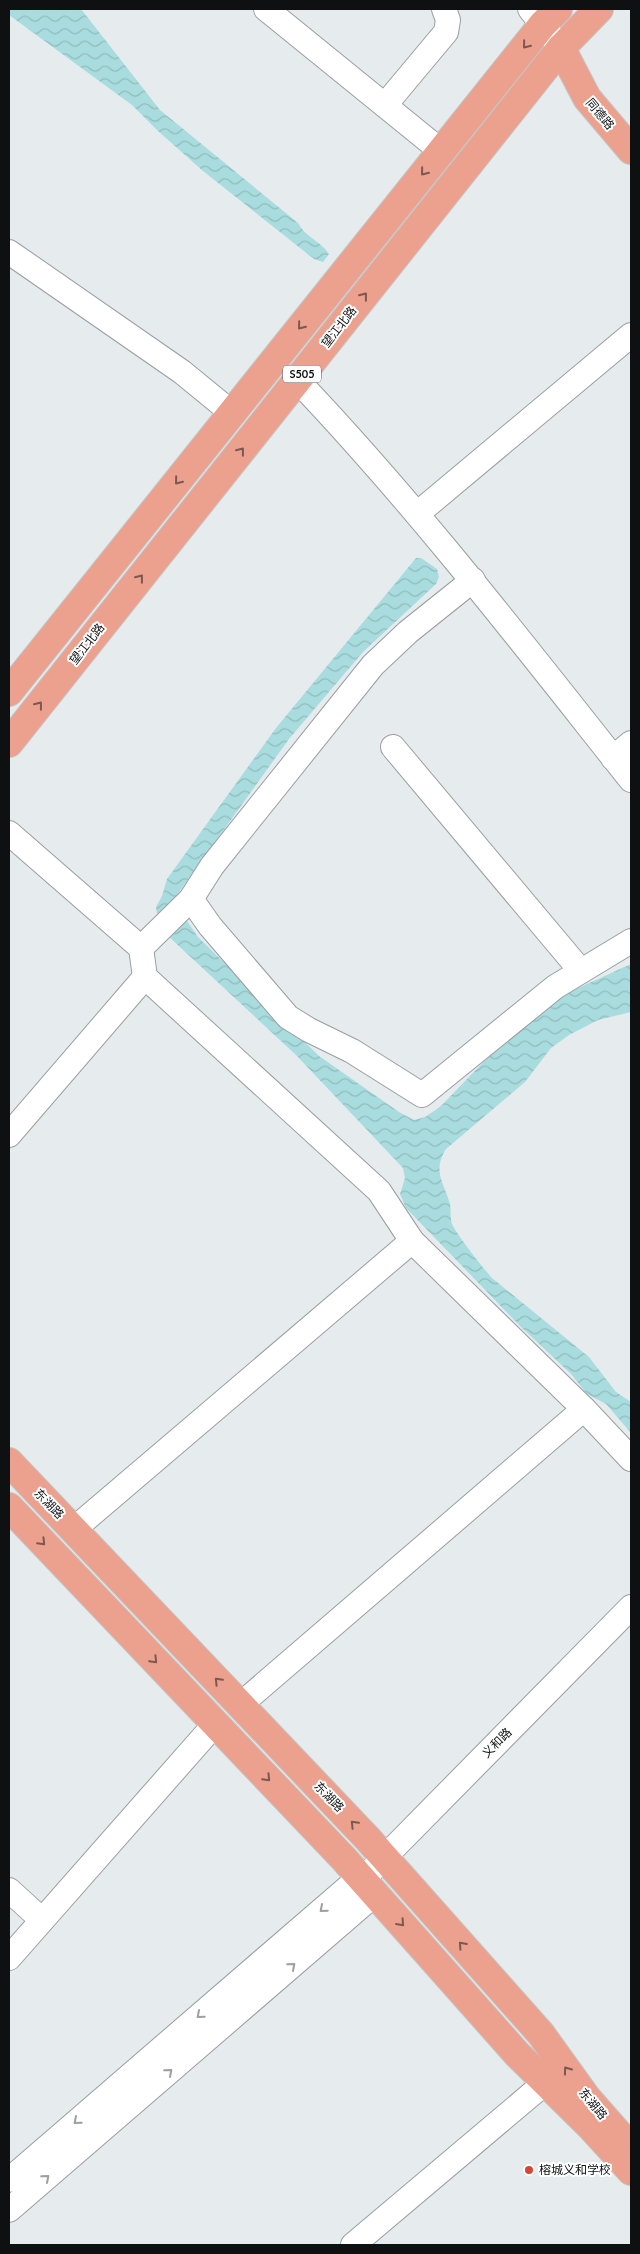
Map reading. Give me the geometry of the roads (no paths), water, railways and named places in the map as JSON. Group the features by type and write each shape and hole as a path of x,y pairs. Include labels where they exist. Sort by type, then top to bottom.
{"main road":[{"name":"望江北路","path":"9,743 561,48 598,9"},
{"name":"S505","path":"9,692 442,151 544,14"},
{"name":"同德路","path":"561,48 631,126"},
{"name":"同德路","path":"561,48 586,98 631,150"},
{"name":"东湖路","path":"9,1462 384,1857 540,2034 587,2098 631,2148"},
{"name":"东湖路","path":"12,1519 215,1724 366,1884 517,2054 590,2126 631,2171"}],"street":[{"path":"266,9 442,151"},
{"path":"385,105 446,32 448,20 444,9"},
{"name":"同德路","path":"544,14 561,48"},
{"path":"9,252 182,372 232,413"},
{"path":"417,514 631,334"},
{"path":"297,380 337,422 622,751 631,780"},
{"path":"141,948 191,899 212,866 358,682 408,632 472,580"},
{"path":"393,747 581,971"},
{"path":"9,833 141,948 145,977 379,1191 412,1241 584,1409 631,1459"},
{"path":"191,899 210,926 288,1017 309,1030 352,1051 422,1095 555,987 631,941"},
{"path":"9,1135 145,977"},
{"path":"73,1530 412,1241"},
{"path":"240,1705 584,1409"},
{"name":"义和路","path":"366,1884 384,1857 631,1608"},
{"path":"9,1958 215,1724"},
{"path":"9,2180 366,1884"},
{"path":"9,2210 366,1884"},
{"path":"9,1890 42,1920"},
{"path":"358,2244 546,2082"}],"water":[{"path":"9,9 81,9 160,110 298,223 329,254 323,262 314,259 203,171 132,105 9,15"},
{"path":"416,558 421,558 437,569 439,577 436,584 363,652 289,739 169,906 157,914 156,907 162,896 167,879 276,728"},
{"path":"185,918 198,937 319,1056 399,1112 414,1120 425,1117 440,1107 524,1020 576,989 631,964 631,1012 598,1020 569,1035 551,1048 525,1082 446,1149 440,1164 440,1177 450,1204 452,1224 464,1243 492,1278 589,1357 616,1392 631,1402 631,1433 606,1404 587,1394 571,1374 520,1326 406,1208 400,1194 405,1178 403,1168 296,1055 167,935"}],"place":[{"name":"榕城义和学校","path":"529,2170"}]}
